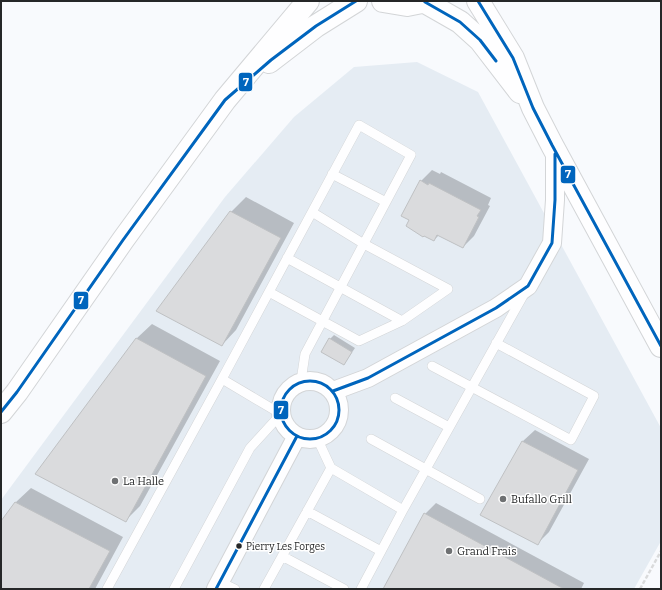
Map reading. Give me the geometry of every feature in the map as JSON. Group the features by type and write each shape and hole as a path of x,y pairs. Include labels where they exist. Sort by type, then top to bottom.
{"main road":[{"path":"1,412 123,240 225,100 308,1"},
{"path":"225,100 271,60 316,26 356,1"},
{"path":"383,1 407,5 426,2 460,22 480,40 501,69 533,108"},
{"path":"478,1 514,58 533,108 555,152 661,346"}],"street":[{"path":"333,391 368,378 496,308 528,286 552,243 555,200 555,152"},
{"path":"301,381 316,381 333,391 339,409 338,418 331,430 317,438 309,439 297,436 285,426 281,414 283,397 289,388 301,381"},
{"path":"224,586 297,436"}],"lane":[{"path":"107,589 222,380 359,125 411,155 306,354 301,381"},
{"path":"332,174 386,202"},
{"path":"269,292 359,341 402,320 448,289 364,244 312,212"},
{"path":"287,258 402,320"},
{"path":"361,589 426,468 528,286"},
{"path":"432,366 571,440 594,396 496,343"},
{"path":"174,589 250,448 281,414 222,380"},
{"path":"395,398 449,427"},
{"path":"317,438 331,468 403,510"},
{"path":"371,438 480,499"},
{"path":"264,589 331,468"},
{"path":"307,511 381,551"},
{"path":"282,556 344,589"}],"path":[{"path":"640,589 661,551"}],"shaded area":[{"path":"417,62 478,92 661,428 661,541 634,589 1,589 1,500 225,197 294,117 354,67"}],"building":[{"path":"420,180 428,185 429,183 481,210 463,248 437,235 434,241 424,236 423,237 406,226 409,220 401,216"},
{"path":"230,211 281,238 222,346 156,311"},
{"path":"136,338 206,376 126,522 35,474"},
{"path":"329,338 352,352 344,365 321,352"},
{"path":"522,441 578,470 538,545 480,515"},
{"path":"15,502 110,551 89,589 1,589 1,521"},
{"name":"Grand Frais","path":"424,513 564,589 383,589"}],"transit line":[{"name":"7","path":"1,412 17,392 123,240 225,100 271,60 316,26 356,1"},
{"name":"7","path":"478,1 513,58 533,108 552,145 661,346"},
{"name":"7","path":"425,2 460,22 480,40 496,61"},
{"name":"7","path":"333,391 368,378 496,308 528,286 552,243 555,200 555,154"},
{"name":"7","path":"310,381 321,383 334,394 337,399 339,410 337,421 326,434 321,437 310,439 299,437 286,426 283,421 281,410 283,399 294,386 299,383 310,381"},
{"name":"7","path":"216,589 297,436"}],"place":[{"name":"La Halle","path":"115,481"},
{"name":"Bufallo Grill","path":"503,499"},
{"name":"Pierry Les Forges","path":"239,546"},
{"name":"Grand Frais","path":"449,551"}]}
